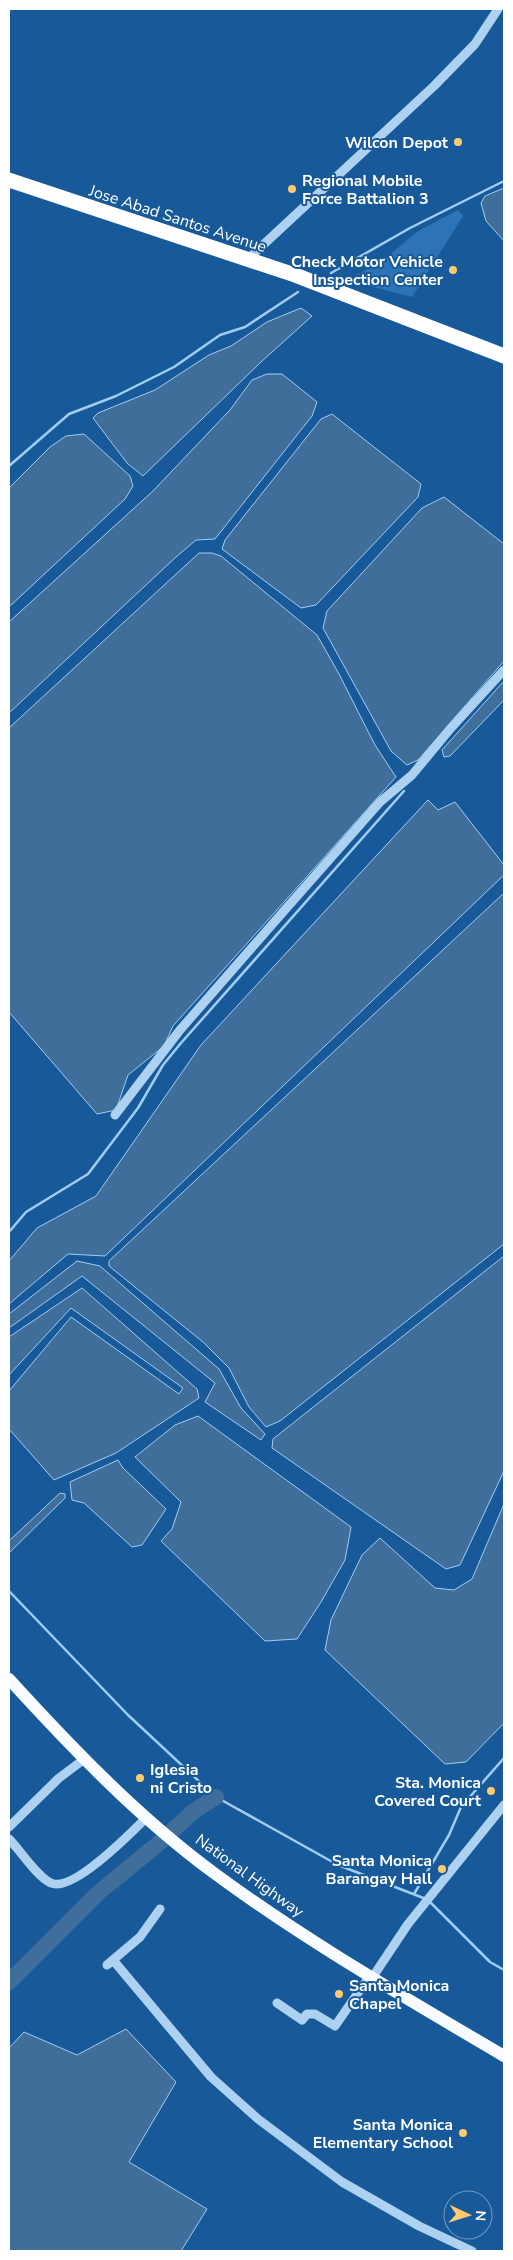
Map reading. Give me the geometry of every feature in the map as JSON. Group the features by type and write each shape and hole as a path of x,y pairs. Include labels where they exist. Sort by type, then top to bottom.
{"highway":[{"name":"Jose Abad Santos Avenue","path":"9,180 295,275 504,356"}],"main road":[{"name":"National Highway","path":"9,1679 83,1760 200,1862 370,1977 504,2056"}],"street":[{"path":"248,260 434,86 475,44 498,9"},
{"path":"115,1115 180,1030 282,912 380,802 412,776 451,728 504,670"},
{"path":"9,1827 59,1778 83,1760"},
{"path":"278,2003 302,2020 308,2014 316,2014 335,2026 424,1904 503,1808"},
{"path":"9,1839 45,1880 63,1885 109,1854 148,1818"},
{"path":"160,1909 140,1937 110,1962 211,2077 258,2119 342,2182 419,2226 472,2251"}],"shaded area":[{"path":"504,188 504,241 486,221 481,203 485,196"},
{"path":"458,210 463,216 412,297 354,282 352,277 380,263 418,231"},
{"path":"301,308 312,316 261,362 143,476 127,463 93,418 98,413 155,390 209,355 231,346 267,322"},
{"path":"267,374 282,374 317,402 312,416 215,539 196,540 9,713 9,622 153,491 230,410 252,380"},
{"path":"332,414 421,484 418,497 316,605 301,608 222,549 225,540 321,419"},
{"path":"84,434 130,476 133,486 125,499 9,607 9,488 50,447 66,436"},
{"path":"444,497 504,544 504,661 418,760 407,765 391,751 323,628 327,611 422,508"},
{"path":"199,553 212,553 221,556 317,635 375,745 396,777 173,1026 164,1046 128,1075 116,1110 97,1114 9,1012 9,728"},
{"path":"504,681 504,700 450,756 444,757 442,750"},
{"path":"428,800 438,810 455,802 504,865 504,875 105,1256 68,1254 9,1304 9,1261 37,1228 96,1196 201,1045"},
{"path":"504,893 504,1244 280,1421 266,1427 249,1407 229,1368 203,1342 109,1266 109,1261"},
{"path":"504,1256 504,1471 460,1565 446,1569 272,1448 273,1439"},
{"path":"77,1261 100,1266 219,1369 241,1408 265,1434 261,1440 205,1402 215,1383 82,1276 9,1328 9,1314"},
{"path":"82,1288 197,1389 199,1398 116,1453 54,1480 9,1429 9,1391 71,1317 179,1394 183,1388 71,1308 9,1375 9,1337"},
{"path":"198,1416 351,1527 345,1560 297,1639 265,1641 161,1541 172,1529 181,1502 135,1457 175,1425"},
{"path":"118,1460 123,1468 166,1509 142,1545 132,1547 84,1503 72,1500 70,1482"},
{"path":"60,1493 65,1494 65,1498 9,1553 9,1541"},
{"path":"504,1504 504,1723 466,1762 445,1764 325,1650 331,1620 362,1555 380,1538 435,1588 454,1590 472,1579"},
{"path":"126,2029 176,2082 129,2162 207,2209 181,2251 9,2251 9,2048 24,2032 77,2055"}],"waterway":[{"path":"331,273 410,228 504,181"},
{"path":"9,466 69,414 116,396 174,367 220,335 245,327 298,292"},
{"path":"9,1232 26,1212 88,1174 138,1108 163,1065 181,1043 404,791"},
{"path":"9,1591 128,1715 216,1797 338,1865 426,1899"},
{"path":"414,1894 449,1835 461,1807 504,1758"},
{"path":"9,1982 98,1893 158,1844 194,1811 216,1797"},
{"path":"430,1902 490,1962 504,1970"}],"place":[{"name":"Wilcon Depot","path":"458,142"},
{"name":"Regional Mobile Force Battalion 3","path":"292,189"},
{"name":"Check Motor Vehicle Inspection Center","path":"453,270"},
{"name":"Iglesia ni Cristo","path":"140,1778"},
{"name":"Sta. Monica Covered Court","path":"491,1791"},
{"name":"Santa Monica Barangay Hall","path":"442,1869"},
{"name":"Santa Monica Chapel","path":"339,1994"},
{"name":"Santa Monica Elementary School","path":"463,2133"}]}
